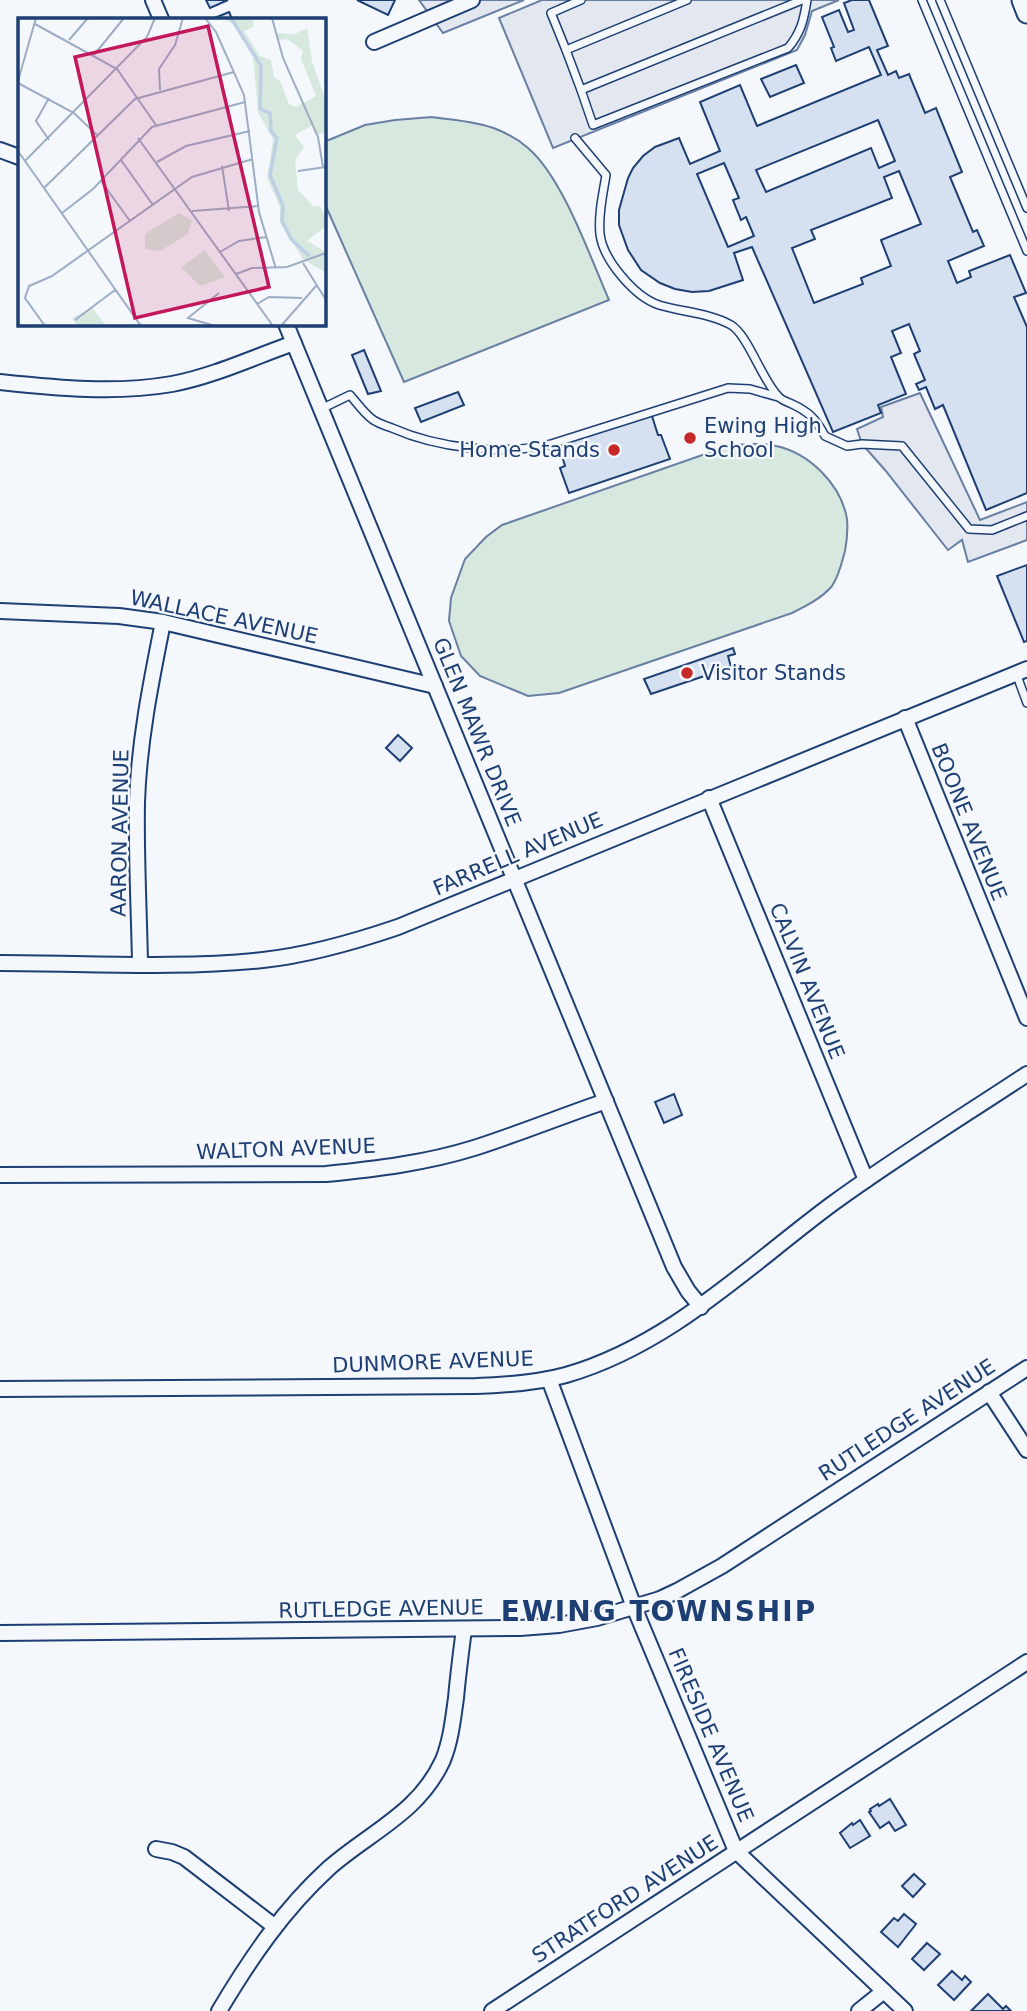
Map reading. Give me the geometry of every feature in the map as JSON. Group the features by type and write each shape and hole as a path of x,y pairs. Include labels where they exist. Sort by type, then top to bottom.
{"main road":[{"path":"1021,0 1027,13"}],"street":[{"path":"153,0 161,18"},
{"path":"374,42 472,0"},
{"path":"0,150 18,157"},
{"name":"GLEN MAWR DRIVE","path":"287,326 674,1267 688,1292 701,1307"},
{"path":"0,382 105,391 136,389 204,376 294,343"},
{"name":"WALLACE AVENUE","path":"0,611 119,616 163,622 435,686"},
{"name":"AARON AVENUE","path":"140,963 137,803 139,766 147,704 163,622"},
{"name":"FARRELL AVENUE","path":"0,963 211,964 319,950 398,927 1021,671"},
{"name":"BOONE AVENUE","path":"905,718 1027,1018"},
{"name":"CALVIN AVENUE","path":"709,798 866,1181"},
{"name":"DUNMORE AVENUE","path":"0,1389 476,1386 548,1379 597,1365 664,1332 701,1307 832,1204 1027,1074"},
{"name":"WALTON AVENUE","path":"0,1175 326,1174 370,1170 414,1163 473,1148 606,1101"},
{"name":"RUTLEDGE AVENUE","path":"0,1633 520,1628 597,1618 677,1591 722,1566 1027,1368"},
{"name":"FIRESIDE AVENUE","path":"548,1379 635,1607 736,1851 905,2011"},
{"path":"989,1392 1027,1450"},
{"path":"219,2011 250,1960 300,1896 361,1842 404,1812 420,1797 434,1777 451,1734 464,1629"},
{"name":"STRATFORD AVENUE","path":"492,2011 1027,1662"},
{"path":"156,1849 184,1857 274,1926"},
{"path":"859,2011 884,1991"}],"lane":[{"path":"581,0 551,13 593,125 788,48 803,26 805,0 581,90"},
{"path":"566,50 687,0"},
{"path":"922,0 1027,251"},
{"path":"940,0 1027,208"},
{"path":"575,138 606,175 600,235 609,259 623,278 656,304 720,320 734,327 779,397"},
{"path":"321,409 350,395 373,420 398,431 429,441 503,450 551,444 728,388 750,389 779,397 800,408 817,420 825,436 847,446 902,446 969,529 992,530 1027,516"},
{"path":"1021,671 1027,704"}],"shaded area":[{"path":"419,0 524,0 443,33"},
{"path":"542,0 839,0 812,11 797,50 553,148 499,18"},
{"path":"432,117 472,122 500,131 528,148 541,161 564,198 609,300 404,382 326,206 326,141 365,125"},
{"path":"920,393 980,520 1027,502 1027,540 968,562 962,540 948,550 862,444 857,429 883,417 881,407"},
{"path":"731,445 771,445 800,455 831,482 844,506 847,531 843,560 832,586 819,598 792,613 559,693 528,696 480,676 461,656 449,621 451,598 465,559 502,525"}],"building":[{"path":"206,0 228,0 210,8"},
{"path":"357,0 395,0 388,15"},
{"path":"869,0 888,46 877,50 888,75 896,71 899,78 909,74 925,113 936,108 962,172 950,177 973,232 977,230 984,246 948,261 957,283 971,277 969,271 1010,255 1026,293 1014,297 1027,327 1027,493 986,510 943,405 935,409 926,387 919,390 916,384 925,380 914,354 920,351 909,324 892,331 901,353 891,357 906,394 878,405 881,413 833,432 752,247 734,253 743,280 709,291 692,292 660,283 641,270 628,250 619,225 619,210 628,178 643,156 655,147 679,138 690,164 720,151 700,102 740,85 757,126 881,75 869,47 836,61 831,48 834,47 822,17 839,10 848,32 854,30 844,3","holes":["878,120 895,161 879,168 871,148 766,192 756,170","724,163 739,198 733,200 741,220 746,217 754,236 728,247 697,174","899,171 921,224 881,240 891,266 861,278 863,284 814,303 792,248 815,239 811,230 892,198 884,177"]},
{"path":"229,12 232,18 214,18"},
{"path":"796,65 804,83 770,97 761,79"},
{"path":"364,350 381,391 368,394 352,355"},
{"path":"458,392 464,405 421,422 415,408"},
{"name":"Home Stands","path":"651,413 670,459 569,493 560,468 565,466 558,442"},
{"path":"1027,565 1027,641 1024,642 997,576"},
{"name":"Visitor Stands","path":"733,648 735,654 728,656 731,667 651,694 644,679"},
{"path":"398,735 412,748 400,761 386,748"},
{"path":"674,1094 682,1115 664,1123 655,1102"},
{"path":"890,1799 906,1825 895,1831 889,1822 880,1828 869,1812"},
{"path":"860,1820 870,1836 850,1848 840,1833"},
{"path":"914,1874 925,1884 913,1897 902,1886"},
{"path":"904,1914 916,1924 898,1947 881,1932 894,1918 898,1921"},
{"path":"927,1943 940,1954 924,1970 912,1959"},
{"path":"952,1971 962,1980 965,1976 971,1982 954,2000 938,1985"},
{"path":"988,1994 1003,2009 1006,2006 1011,2011 971,2011"}],"place":[{"name":"Ewing High School","path":"690,438"},
{"name":"Home Stands","path":"614,450"},
{"name":"Visitor Stands","path":"687,673"}],"district":[{"name":"EWING TOWNSHIP","path":"659,1611"}]}
